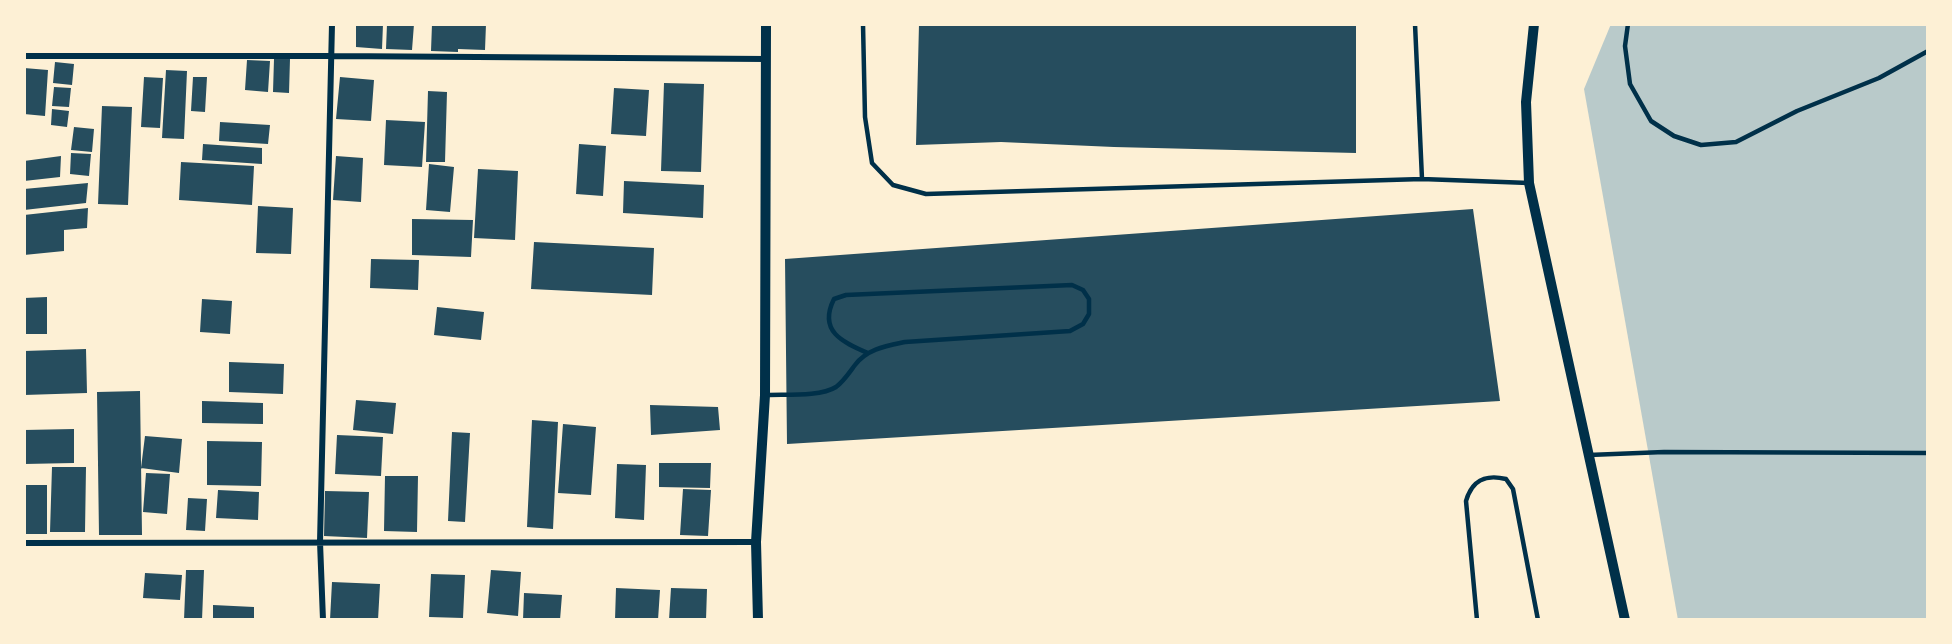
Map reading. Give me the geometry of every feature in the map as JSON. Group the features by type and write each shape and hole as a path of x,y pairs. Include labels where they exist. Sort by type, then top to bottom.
{"street":[{"path":"322,620 320,542 332,24"},
{"path":"758,620 756,542 765,395 766,24"},
{"path":"1534,24 1526,102 1529,183 1625,620"},
{"path":"24,56 766,60"},
{"path":"24,543 756,542"}],"lane":[{"path":"863,24 864,117 872,163 893,185 926,194 1422,179 1529,183"},
{"path":"1415,24 1422,179"},
{"path":"1628,24 1625,46 1630,84 1651,121 1674,136 1701,145 1736,142 1797,111 1879,78 1928,51"},
{"path":"765,395 821,392 835,387 846,378 856,363 867,353 883,346 905,342 1070,331 1083,324 1089,314 1089,299 1083,290 1072,285 846,295 834,299 829,310 829,323 834,334 845,343 867,353"},
{"path":"1589,455 1664,452 1928,453"},
{"path":"1477,620 1466,501 1469,489 1476,482 1494,476 1506,479 1513,489 1538,620"}],"shaded area":[{"path":"1611,24 1928,24 1928,620 1678,620 1584,89"}],"building":[{"path":"356,24 383,24 382,49 356,47"},
{"path":"387,24 414,24 412,50 386,49"},
{"path":"432,24 486,24 485,50 431,51"},
{"path":"919,24 1356,24 1356,153 1001,142 916,145"},
{"path":"274,59 290,59 289,93 273,92"},
{"path":"247,60 270,61 268,92 245,90"},
{"path":"55,62 74,64 72,85 53,83"},
{"path":"24,68 48,70 45,116 24,114"},
{"path":"166,70 187,71 184,139 162,138"},
{"path":"144,77 163,78 160,128 141,127"},
{"path":"193,77 207,77 205,112 191,111"},
{"path":"340,77 374,80 371,121 336,119"},
{"path":"664,83 704,84 701,172 661,171"},
{"path":"54,87 71,88 69,107 52,106"},
{"path":"614,88 649,90 646,136 611,134"},
{"path":"428,91 447,92 445,162 426,162"},
{"path":"102,106 132,107 128,205 98,204"},
{"path":"52,109 69,111 67,127 51,125"},
{"path":"386,120 425,122 422,167 384,165"},
{"path":"220,122 270,125 268,144 219,141"},
{"path":"74,127 94,129 92,152 71,150"},
{"path":"203,144 262,148 262,164 202,160"},
{"path":"579,144 606,146 603,196 576,194"},
{"path":"71,153 91,154 89,176 70,174"},
{"path":"61,156 60,177 24,181 24,161"},
{"path":"336,156 363,158 361,202 333,200"},
{"path":"181,162 254,166 252,205 179,200"},
{"path":"429,164 454,167 450,212 426,210"},
{"path":"478,169 518,171 515,240 474,238"},
{"path":"624,181 704,185 703,218 623,213"},
{"path":"88,183 86,203 24,210 24,189"},
{"path":"258,206 293,208 291,254 256,253"},
{"path":"88,208 87,228 64,230 64,251 24,255 24,215"},
{"path":"1473,209 1500,401 787,444 785,259"},
{"path":"412,219 473,220 471,257 412,255"},
{"path":"534,242 654,248 652,295 531,289"},
{"path":"371,259 419,260 418,290 370,288"},
{"path":"47,297 47,334 24,334 24,298"},
{"path":"202,299 232,301 230,334 200,332"},
{"path":"437,307 484,312 481,340 434,335"},
{"path":"86,349 87,393 24,395 24,351"},
{"path":"229,362 284,364 283,394 229,392"},
{"path":"140,391 142,535 99,535 97,392"},
{"path":"356,400 396,403 393,434 353,430"},
{"path":"202,401 263,403 263,424 202,423"},
{"path":"650,405 718,407 720,430 651,435"},
{"path":"532,420 558,422 553,529 527,527"},
{"path":"563,424 596,427 591,495 558,493"},
{"path":"74,429 74,463 24,464 24,430"},
{"path":"452,432 470,433 465,522 448,521"},
{"path":"337,435 383,437 381,476 335,474"},
{"path":"145,436 182,439 179,473 141,468"},
{"path":"207,441 262,442 261,486 207,485"},
{"path":"659,463 711,463 710,488 659,487"},
{"path":"617,464 646,465 644,520 615,518"},
{"path":"52,467 86,467 85,532 50,532"},
{"path":"146,473 170,474 167,514 143,512"},
{"path":"385,476 418,476 417,532 384,531"},
{"path":"24,485 47,485 47,534 24,534"},
{"path":"683,489 711,490 708,536 680,535"},
{"path":"218,490 259,492 258,520 216,518"},
{"path":"325,491 369,492 367,538 324,536"},
{"path":"188,498 207,499 205,531 186,530"},
{"path":"186,570 204,570 202,620 184,620"},
{"path":"491,570 521,572 518,616 487,613"},
{"path":"145,573 182,575 180,600 143,598"},
{"path":"431,574 465,575 463,618 429,617"},
{"path":"332,582 380,584 378,620 330,620"},
{"path":"616,588 660,590 658,620 615,620"},
{"path":"671,588 707,589 706,620 669,620"},
{"path":"524,593 562,595 560,620 523,620"},
{"path":"213,605 254,607 254,620 213,620"}]}
